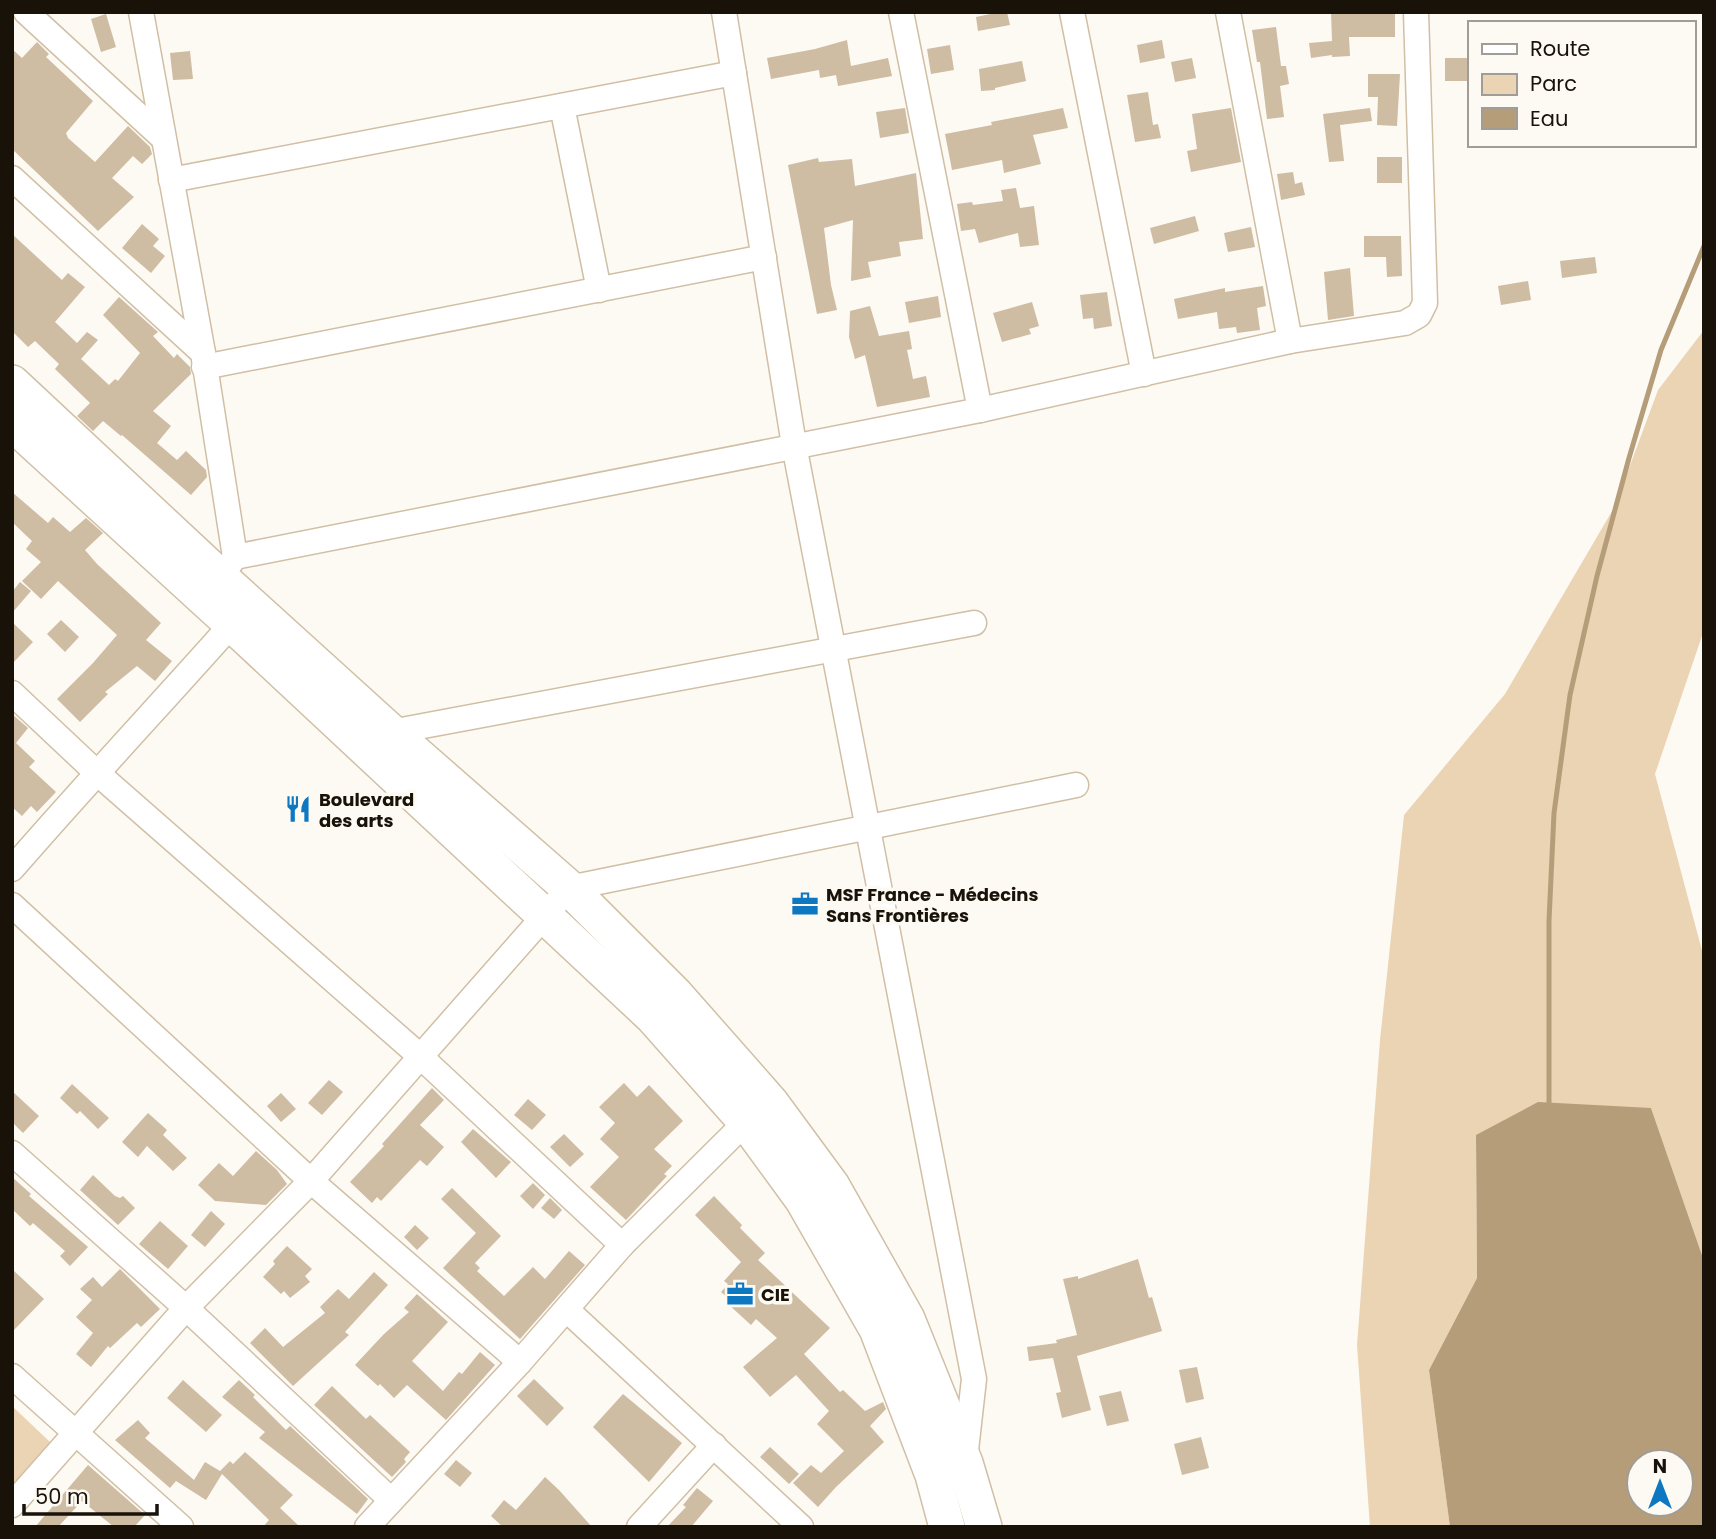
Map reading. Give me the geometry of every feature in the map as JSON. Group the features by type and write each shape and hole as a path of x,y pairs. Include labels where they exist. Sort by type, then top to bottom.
{"highway":[{"path":"12,383 220,578 569,888 675,995 771,1102 832,1186 907,1319 965,1463 984,1527"},
{"path":"12,423 220,578 232,624 652,1016 746,1122 803,1200 877,1329 933,1475 947,1527"}],"street":[{"path":"26,12 163,138"},
{"path":"141,12 203,360 220,578 794,445 980,410 1290,341 1405,323 1419,315 1425,303 1416,12"},
{"path":"724,12 794,445 974,1379 965,1463"},
{"path":"901,12 980,410"},
{"path":"1072,12 1144,374"},
{"path":"1228,12 1290,341"},
{"path":"171,180 734,74"},
{"path":"562,106 599,290"},
{"path":"12,178 203,360"},
{"path":"203,360 599,290 764,257"},
{"path":"391,732 974,623"},
{"path":"12,869 96,772 232,624"},
{"path":"12,693 96,772 421,1057 622,1245"},
{"path":"12,1506 186,1308 311,1181 569,888 1076,785"},
{"path":"12,905 311,1181 520,1362"},
{"path":"367,1527 520,1362 622,1245 746,1122"},
{"path":"12,1153 186,1308 391,1500"},
{"path":"566,1310 802,1527"},
{"path":"12,1376 181,1527"},
{"path":"639,1527 714,1445"}],"green space":[{"path":"1704,330 1704,630 1655,774 1704,958 1704,1261 1651,1108 1476,1135 1477,1278 1429,1370 1450,1527 1370,1527 1357,1345 1380,1040 1404,815 1505,694 1615,506 1658,390"},
{"path":"12,1406 50,1442 12,1486"}],"water":[{"path":"1538,1102 1651,1108 1704,1261 1704,1527 1450,1527 1429,1370 1477,1278 1476,1135"}],"building":[{"path":"1007,12 1010,25 978,31 976,17"},
{"path":"1331,12 1395,12 1395,37 1349,37 1350,56 1311,58 1309,43 1332,41"},
{"path":"106,14 116,47 101,52 91,19"},
{"path":"1276,27 1281,66 1286,66 1289,84 1280,86 1284,117 1267,119 1260,62 1257,62 1252,30"},
{"path":"847,40 851,66 888,58 892,76 838,86 836,75 820,78 819,70 771,79 767,58"},
{"path":"1162,40 1165,58 1140,63 1137,45"},
{"path":"37,42 49,54 46,57 93,101 66,133 68,138 95,162 128,126 150,147 152,154 142,164 133,156 112,178 134,197 98,231 12,149 12,49 22,58"},
{"path":"950,45 954,70 931,74 927,49"},
{"path":"190,51 193,79 173,80 170,53"},
{"path":"1192,58 1196,78 1175,82 1171,62"},
{"path":"1445,58 1468,58 1468,81 1445,81"},
{"path":"1022,61 1026,81 981,91 979,69"},
{"path":"1368,74 1400,74 1397,126 1377,125 1378,97 1368,97"},
{"path":"1148,92 1153,125 1158,124 1161,138 1135,142 1127,95"},
{"path":"905,108 909,133 880,138 876,112"},
{"path":"1063,108 1068,128 1033,135 1041,164 1004,173 1002,160 952,170 945,134"},
{"path":"1231,108 1241,162 1191,172 1187,151 1197,149 1192,114"},
{"path":"1370,108 1372,121 1340,125 1344,161 1329,162 1323,114"},
{"path":"1377,157 1402,157 1402,183 1377,183"},
{"path":"818,158 819,162 852,159 855,186 916,173 923,239 899,242 901,256 868,262 871,277 851,281 853,220 824,228 837,310 817,314 788,165"},
{"path":"1293,172 1295,184 1302,182 1305,195 1281,200 1277,174"},
{"path":"1016,188 1020,208 1034,206 1039,245 1020,247 1018,233 979,243 975,229 961,231 957,204 1003,201 1001,190"},
{"path":"1195,216 1199,231 1154,244 1150,228"},
{"path":"142,224 159,239 153,246 165,256 151,273 122,248"},
{"path":"1251,227 1255,247 1228,252 1224,233"},
{"path":"12,234 62,280 68,273 85,287 55,322 77,343 87,332 98,340 81,359 109,385 115,379 118,381 140,353 103,315 119,297 158,332 153,336 174,358 177,354 190,367 191,374 153,411 171,426 157,443 177,460 186,451 206,470 207,477 191,495 103,421 93,431 77,416 90,403 55,369 59,364 35,341 28,347 12,331"},
{"path":"1364,236 1401,236 1402,276 1387,277 1386,257 1364,257"},
{"path":"1595,257 1597,273 1562,278 1560,261"},
{"path":"1350,268 1354,316 1328,320 1324,272"},
{"path":"1528,281 1531,300 1501,305 1498,286"},
{"path":"1263,286 1266,306 1257,308 1260,330 1237,333 1236,327 1219,329 1217,312 1178,319 1174,299 1225,288 1225,292"},
{"path":"1107,292 1112,326 1094,329 1093,318 1083,319 1080,295"},
{"path":"938,296 941,317 909,323 905,302"},
{"path":"1032,302 1039,326 1029,329 1031,334 1002,342 993,313"},
{"path":"870,306 879,336 909,331 912,349 907,350 913,379 926,376 930,397 877,407 865,355 855,359 849,337 850,311"},
{"path":"12,492 48,523 53,517 70,532 86,518 103,533 85,550 161,623 146,640 172,661 155,681 137,666 105,692 108,694 80,722 57,699 117,635 58,581 41,599 22,581 41,562 26,549 32,541 12,522"},
{"path":"20,582 31,591 12,613 12,592"},
{"path":"61,620 79,637 65,652 47,634"},
{"path":"12,622 33,642 12,664"},
{"path":"12,714 28,728 16,743 35,761 29,767 56,792 37,812 31,806 22,816 12,807"},
{"path":"329,1080 343,1092 322,1115 308,1103"},
{"path":"624,1083 637,1097 649,1085 683,1121 654,1149 672,1166 664,1174 667,1176 626,1220 590,1187 619,1157 600,1139 615,1123 599,1107"},
{"path":"72,1084 109,1118 98,1129 80,1111 77,1114 60,1098"},
{"path":"432,1088 444,1100 420,1125 444,1147 427,1166 420,1160 381,1201 377,1197 372,1203 350,1182"},
{"path":"12,1091 39,1116 23,1133 12,1122"},
{"path":"281,1093 296,1109 281,1122 267,1106"},
{"path":"528,1099 546,1115 532,1130 514,1115"},
{"path":"148,1113 167,1130 163,1135 187,1158 173,1171 147,1146 138,1157 122,1142"},
{"path":"473,1129 511,1162 496,1178 461,1142"},
{"path":"564,1134 584,1154 570,1167 550,1147"},
{"path":"256,1151 277,1170 287,1184 266,1205 215,1201 198,1185 219,1163 233,1176"},
{"path":"93,1175 115,1196 123,1196 135,1208 118,1225 80,1190"},
{"path":"12,1177 31,1194 29,1196 88,1247 70,1266 60,1256 65,1251 33,1223 30,1226 12,1209"},
{"path":"533,1183 545,1195 533,1209 520,1196"},
{"path":"452,1188 501,1236 475,1263 480,1268 477,1271 504,1296 533,1267 545,1279 569,1251 585,1265 520,1339 443,1268 476,1233 441,1199"},
{"path":"714,1196 765,1253 758,1260 830,1328 804,1354 840,1392 843,1390 865,1411 883,1402 886,1409 870,1426 884,1442 818,1507 793,1483 811,1465 821,1473 844,1451 817,1424 829,1411 796,1375 770,1397 743,1367 777,1338 756,1319 751,1325 728,1304 731,1301 721,1292 728,1284 724,1281 741,1262 695,1215"},
{"path":"550,1198 562,1210 554,1219 541,1208"},
{"path":"211,1211 225,1224 205,1247 191,1235"},
{"path":"160,1221 188,1246 168,1269 139,1244"},
{"path":"415,1225 429,1238 417,1250 404,1237"},
{"path":"287,1246 312,1269 305,1276 310,1282 290,1298 284,1291 281,1294 263,1277"},
{"path":"1138,1259 1162,1331 1077,1356 1091,1410 1062,1418 1056,1393 1061,1392 1053,1358 1029,1361 1027,1347 1057,1343 1056,1340 1077,1335 1063,1279 1078,1276 1078,1279"},
{"path":"12,1269 44,1299 12,1332"},
{"path":"120,1269 160,1309 141,1327 137,1323 110,1348 108,1346 91,1367 76,1354 93,1333 76,1317 92,1300 80,1289 93,1277 102,1287"},
{"path":"374,1272 388,1285 345,1332 349,1335 293,1386 250,1343 265,1328 283,1347 325,1313 320,1307 338,1289 349,1299"},
{"path":"417,1294 448,1322 412,1361 443,1391 480,1352 495,1365 446,1420 407,1385 394,1398 355,1365 409,1312 404,1308"},
{"path":"1197,1367 1204,1399 1186,1403 1179,1370"},
{"path":"534,1379 564,1408 547,1426 517,1396"},
{"path":"183,1380 222,1415 206,1432 167,1398"},
{"path":"239,1380 286,1430 290,1426 368,1499 357,1514 259,1438 265,1432 222,1397"},
{"path":"332,1386 366,1419 370,1415 410,1452 404,1459 406,1462 392,1477 314,1405"},
{"path":"1121,1391 1129,1421 1107,1426 1099,1396"},
{"path":"623,1394 682,1443 649,1482 593,1427"},
{"path":"138,1420 150,1433 145,1438 194,1480 205,1462 220,1471 230,1461 233,1464 245,1452 293,1495 280,1508 300,1527 263,1527 269,1520 222,1474 206,1500 176,1481 170,1488 115,1440"},
{"path":"1201,1437 1209,1468 1182,1475 1174,1444"},
{"path":"770,1447 799,1474 789,1484 760,1457"},
{"path":"456,1460 472,1473 460,1487 444,1474"},
{"path":"88,1465 145,1515 134,1527 114,1527 82,1501 58,1527 35,1527"},
{"path":"545,1477 592,1527 503,1527 491,1516 504,1500 516,1510"},
{"path":"697,1488 713,1501 691,1527 667,1527 686,1507 683,1505"}],"waterway":[{"path":"1549,1107 1549,921 1554,813 1570,695 1597,576 1661,350 1704,246"}],"place":[{"name":"Boulevard des arts","path":"298,809"},
{"name":"MSF France - Médecins Sans Frontières","path":"805,904"},
{"name":"CIE","path":"740,1294"}]}
